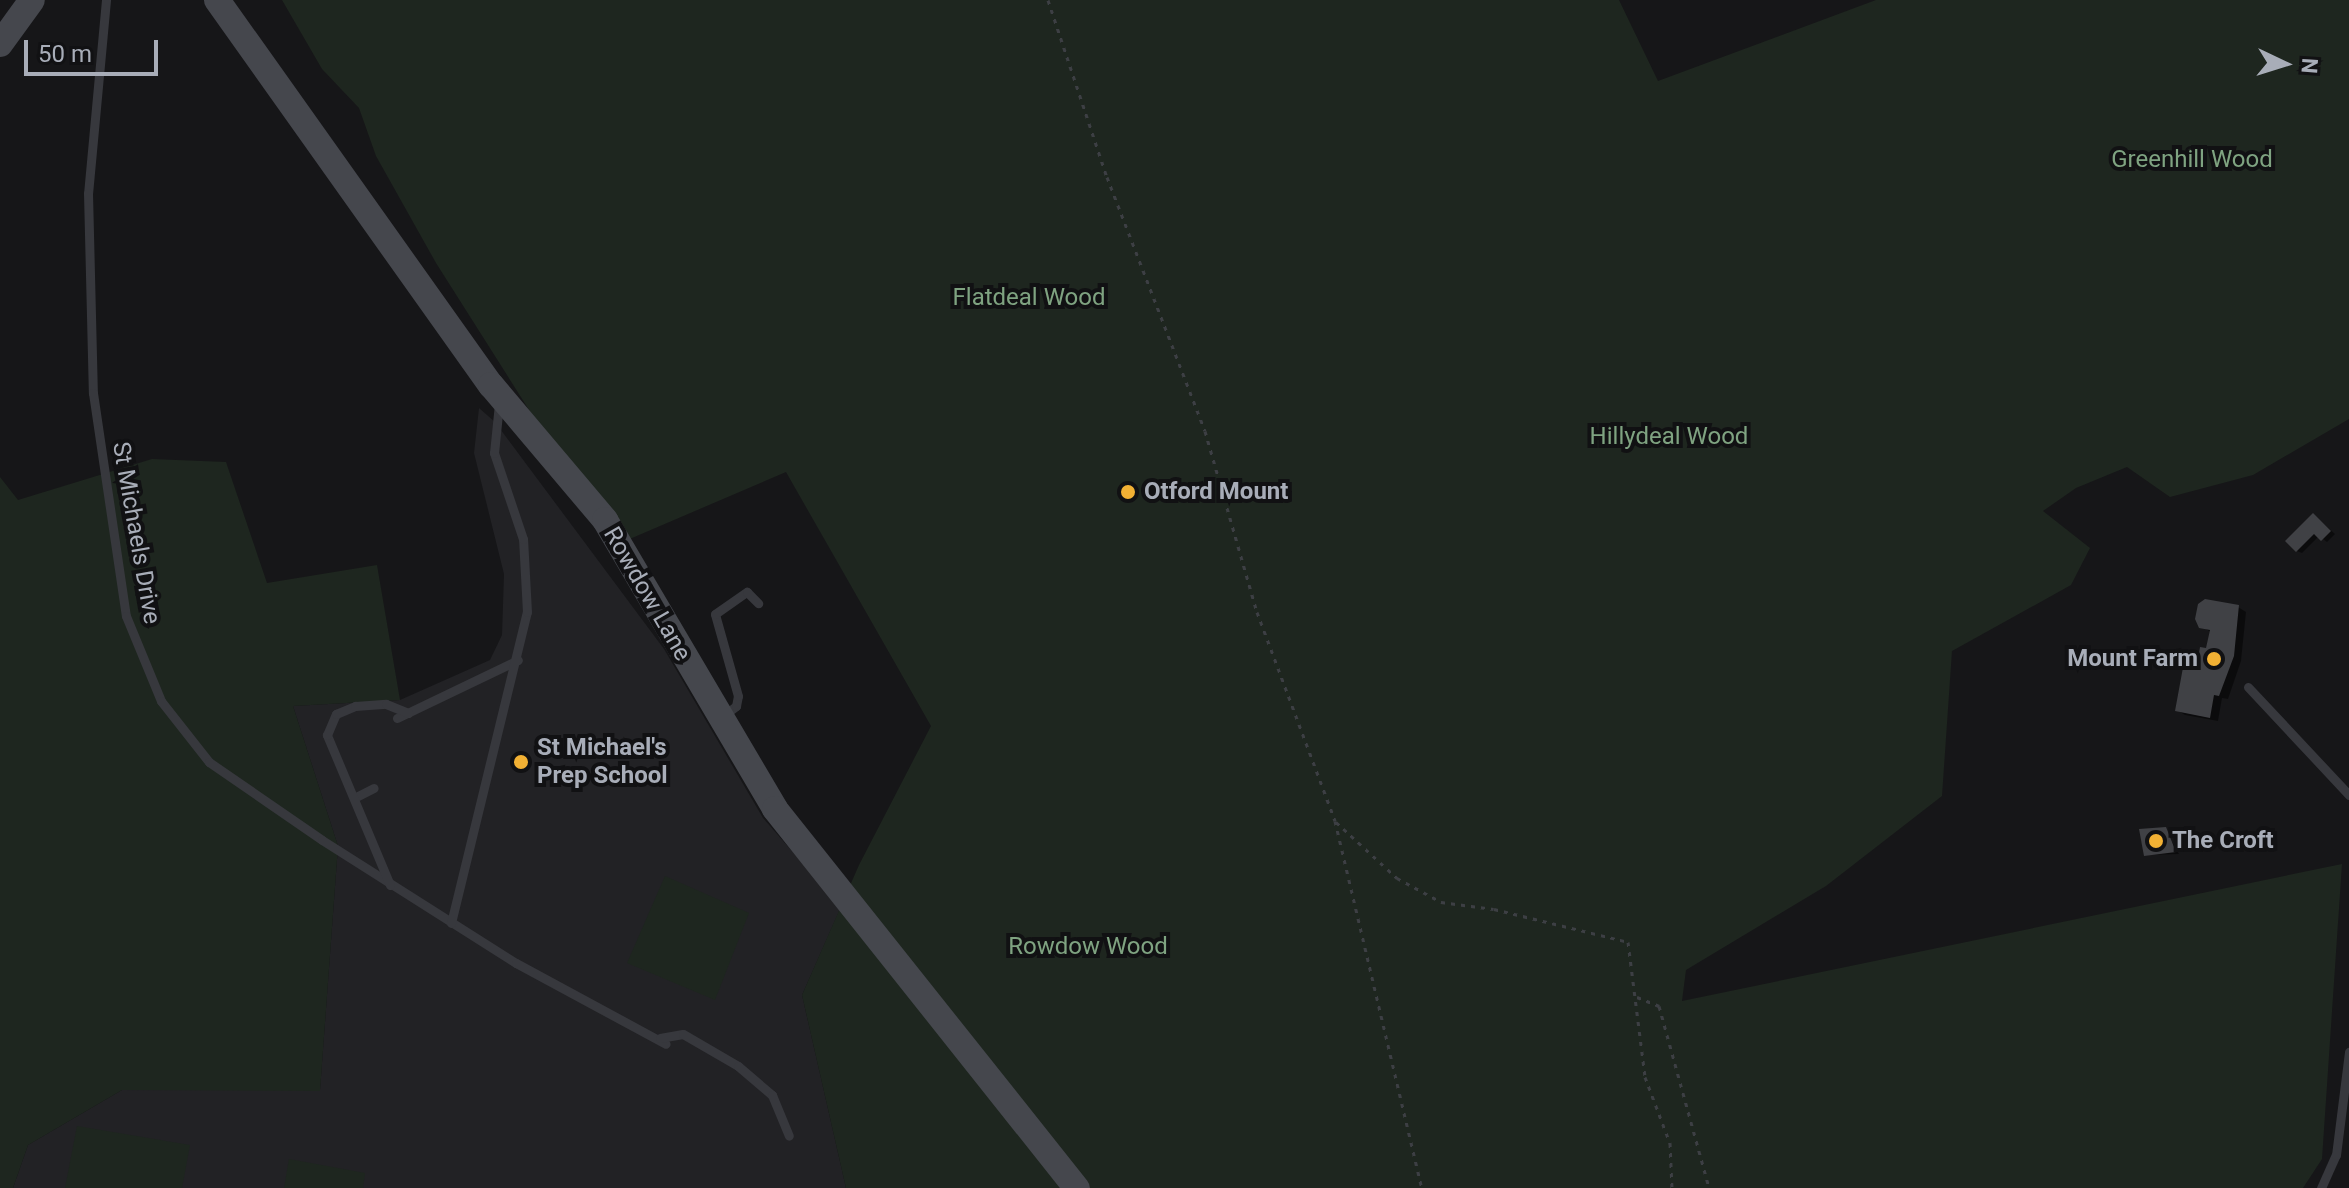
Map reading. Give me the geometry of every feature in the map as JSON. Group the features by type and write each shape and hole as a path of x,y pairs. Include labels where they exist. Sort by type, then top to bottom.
{"street":[{"path":"0,44 32,0"},
{"name":"Rowdow Lane","path":"217,0 501,397 605,520 775,809 1077,1188"}],"lane":[{"name":"St Michaels Drive","path":"106,0 88,193 87,314 93,393 130,629 161,701 190,745 390,885 451,923 663,1041 683,1034 738,1066 772,1095 789,1136"},
{"path":"451,923 518,660 528,570 494,453 501,397"},
{"path":"720,719 733,709 738,696 715,614 747,592 758,603"},
{"path":"397,718 518,660"},
{"path":"2248,687 2349,795"},
{"path":"390,885 327,735 329,723 336,714 355,706 386,704 408,713"},
{"path":"354,798 374,788"},
{"path":"2321,1188 2336,1155 2349,1052"}],"path":[{"path":"1048,0 1107,177 1205,431 1257,612 1335,821 1422,1188"},
{"path":"1335,821 1397,878 1441,902 1494,909 1628,942 1645,1077 1670,1143 1672,1188"},
{"path":"1635,997 1659,1006 1709,1188"}],"shaded area":[{"name":"St Michael's Prep School","path":"479,408 495,422 664,649 763,818 841,907 802,995 846,1188 13,1188 28,1145 122,1090 320,1090 338,846 293,706 400,700 490,660 502,635 504,574 474,453"}],"green space":[{"path":"282,0 1619,0 1658,81 1876,0 2349,0 2349,419 2253,475 2170,497 2127,467 2076,488 2043,511 2090,548 2071,585 1952,651 1942,796 1826,886 1686,970 1682,1001 2342,864 2322,1159 2303,1188 846,1188 802,995 859,865 931,726 786,472 625,541 531,413 436,263 376,156 359,108 322,69"},
{"path":"152,459 226,462 267,583 377,565 400,700 293,706 338,846 320,1091 122,1090 28,1145 13,1188 0,1188 0,477 18,500"},
{"path":"665,876 749,913 715,1000 627,963"},
{"path":"77,1126 190,1145 182,1188 65,1188"},
{"path":"289,1159 365,1173 363,1188 284,1188"}],"building":[{"path":"2313,513 2331,531 2321,541 2314,534 2296,552 2285,541"},
{"name":"Mount Farm","path":"2205,599 2239,605 2234,656 2219,696 2214,695 2210,718 2175,711 2184,662 2197,665 2200,647 2206,648 2210,630 2199,628 2195,619 2198,604"},
{"name":"The Croft","path":"2166,827 2176,852 2144,856 2139,829"}],"place":[{"name":"Otford Mount","path":"1128,492"},
{"name":"Mount Farm","path":"2214,659"},
{"name":"St Michael's Prep School","path":"521,762"},
{"name":"The Croft","path":"2156,841"}],"park label":[{"name":"Greenhill Wood","path":"2192,160"},
{"name":"Flatdeal Wood","path":"1029,298"},
{"name":"Hillydeal Wood","path":"1669,437"},
{"name":"Rowdow Wood","path":"1088,947"}]}
